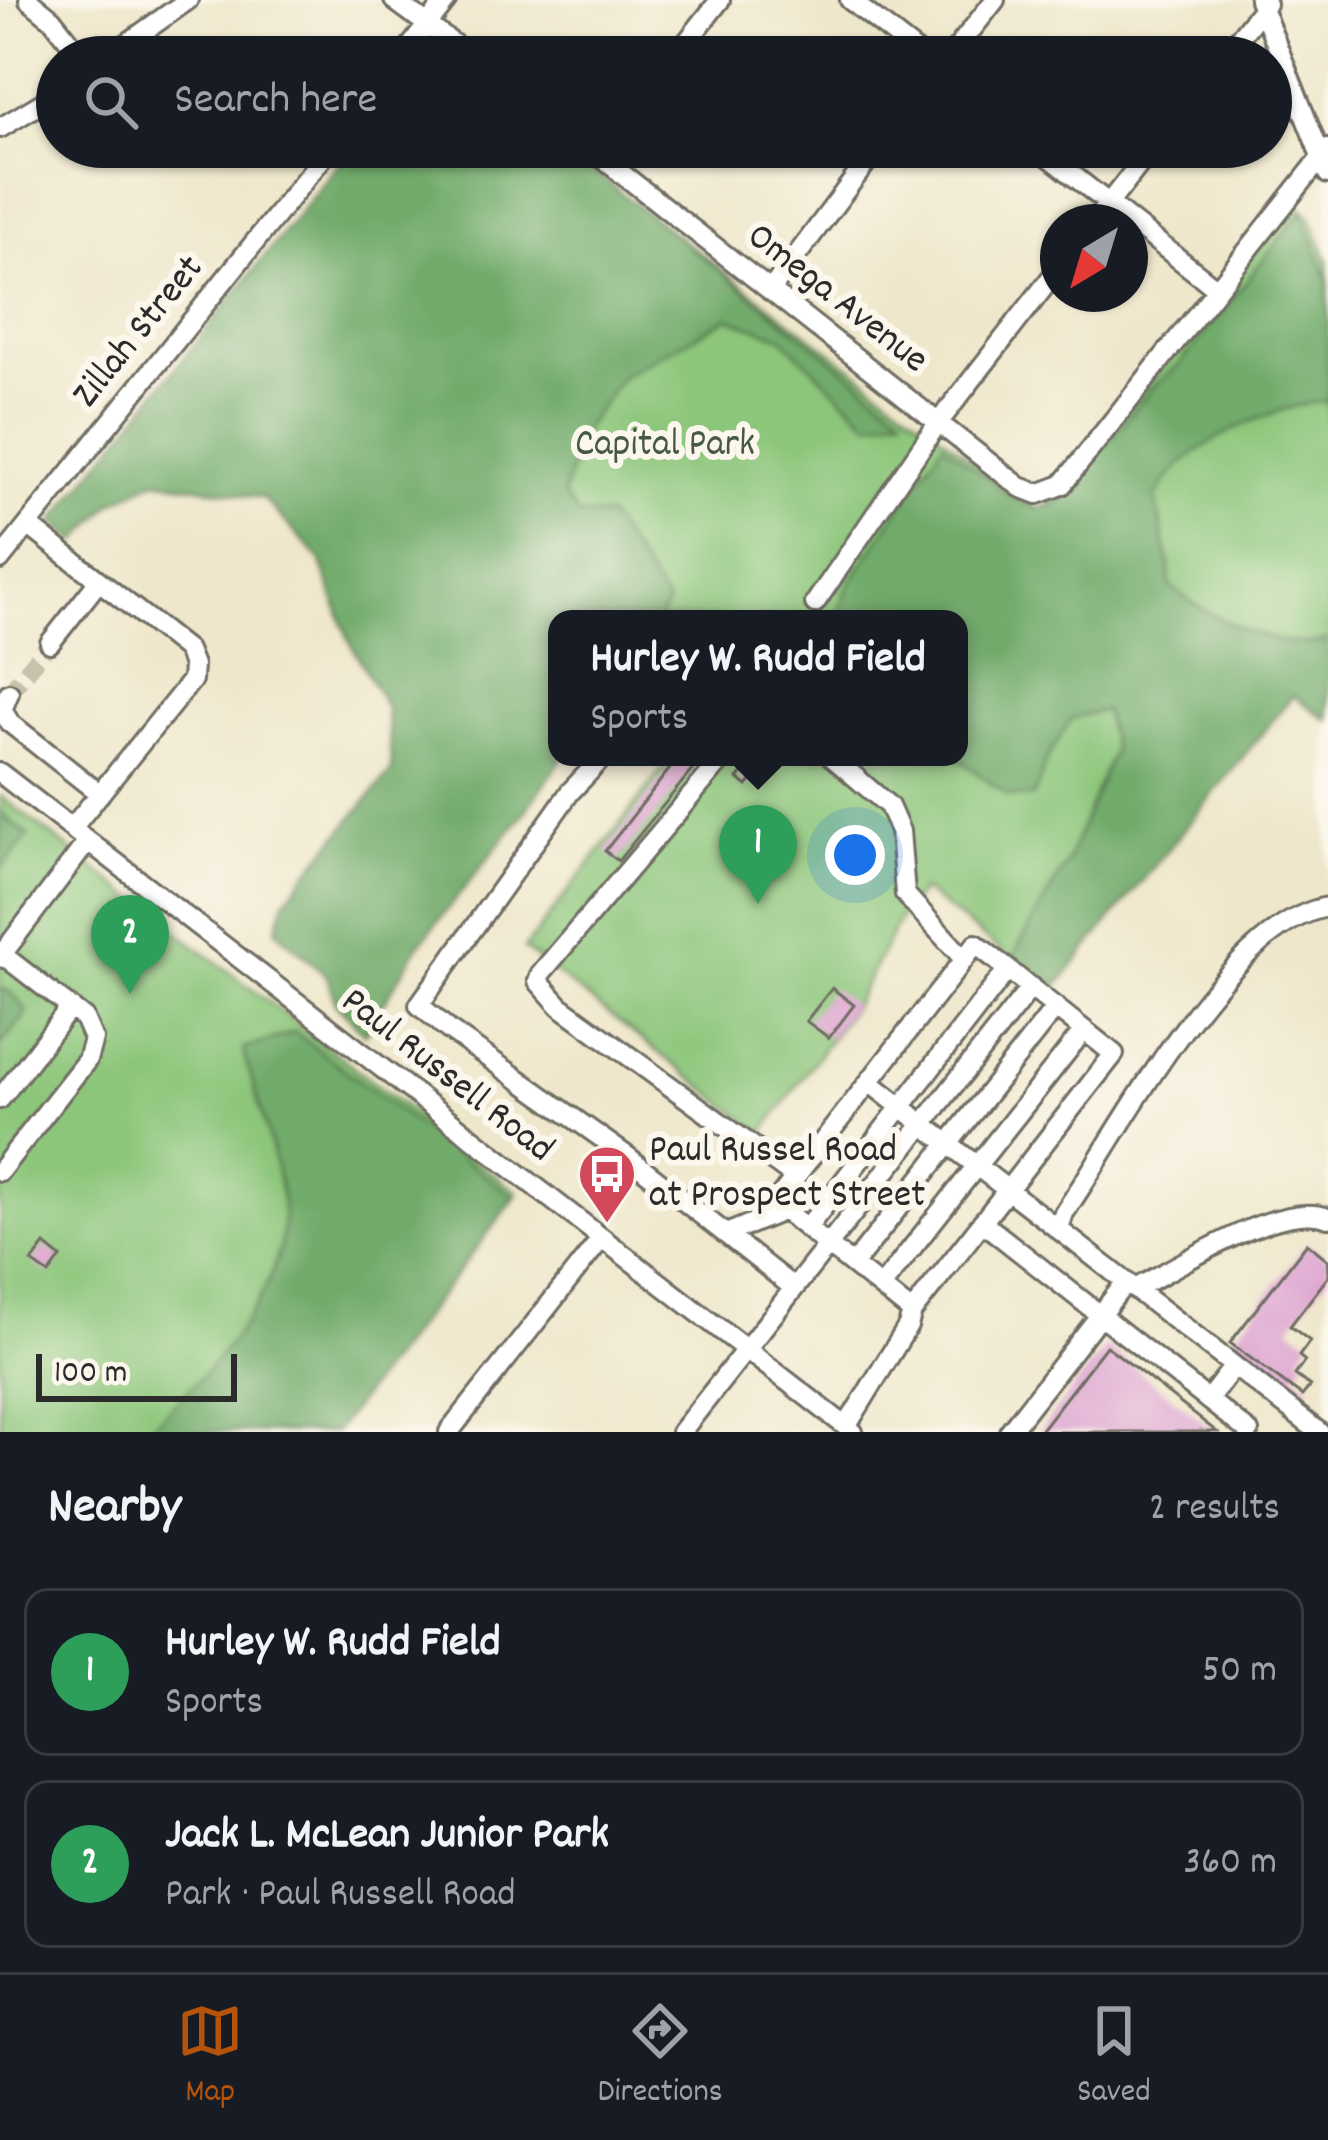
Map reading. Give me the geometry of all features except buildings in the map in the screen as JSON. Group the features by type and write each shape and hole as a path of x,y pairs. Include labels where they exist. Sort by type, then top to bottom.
{"street":[{"path":"29,0 65,36"},
{"path":"137,36 188,0"},
{"path":"394,0 444,36"},
{"path":"419,36 447,0"},
{"path":"692,36 720,0"},
{"path":"850,0 896,36"},
{"path":"967,36 995,0"},
{"path":"1240,36 1264,3"},
{"path":"1264,3 1277,36"},
{"path":"1064,168 1217,289 1326,160 1292,74"},
{"path":"0,128 36,107"},
{"name":"Zillah Street","path":"0,560 314,168"},
{"name":"Omega Avenue","path":"619,168 1028,492 1048,492 1062,485 1217,289"},
{"path":"770,290 862,168"},
{"path":"1109,203 1137,168"},
{"path":"815,603 938,423 1040,292"},
{"path":"28,525 187,650 193,665 192,680 71,829"},
{"path":"50,643 99,581"},
{"path":"9,693 2,710 10,723 100,794"},
{"path":"594,766 569,792 419,1005 627,1156 794,1288"},
{"path":"716,766 538,981 560,1006 795,1177"},
{"path":"842,766 889,806 900,831 905,894 964,958"},
{"name":"Paul Russell Road","path":"0,773 849,1430"},
{"path":"0,1171 92,1049 90,1028 70,1007 0,957 88,841"},
{"path":"1059,1229 1064,1214 1152,1078 1226,978 1272,932 1313,909 1328,907"},
{"path":"849,1430 912,1312 1114,1054 976,944 776,1203 912,1312"},
{"path":"807,1228 1008,969"},
{"path":"681,1432 1030,987"},
{"path":"0,1099 70,1007"},
{"path":"853,1264 1056,1007"},
{"path":"881,1287 1084,1030"},
{"path":"869,1082 1319,1432"},
{"path":"727,1234 785,1210"},
{"path":"1009,1432 1101,1315 1131,1285 1270,1220 1299,1213 1328,1218"},
{"path":"982,1222 1249,1432"},
{"path":"449,1432 601,1239"},
{"path":"1208,1400 1234,1366"}],"green space":[{"path":"335,168 590,168 903,415 869,423 780,336 728,318 622,376 583,431 563,495 579,516 608,516 668,604 664,610 548,610 548,766 557,766 419,945 365,1034 336,1004 327,976 276,930 285,900 392,770 386,708 348,638 320,559 263,498 156,480 111,504 77,542 53,522"},
{"name":"Capital Park","path":"1295,201 1310,216 1328,261 1328,720 1293,695 1053,991 922,890 904,911 854,1005 763,1133 524,949 665,766 968,766 968,610 564,610 390,474 649,214 1038,509 1055,500"},
{"path":"1302,211 1328,280 1328,402 1270,414 1229,433 1179,466 1155,497 1170,585 1202,609 1244,630 1288,642 1328,640 1328,720 1293,695 1053,991 1012,958 1067,862 1113,750 1104,710 1071,719 1049,755 1033,797 1008,796 968,766 968,610 840,610 848,585 943,443 1009,495 1037,509 1057,504 1151,389 1180,364"},
{"path":"0,796 518,1193 327,1432 0,1432"},
{"path":"0,813 29,836 0,870"},
{"path":"0,988 12,993 28,1012 0,1046"},
{"path":"295,1032 515,1198 335,1432 145,1432 217,1359 260,1298 274,1266 282,1234 282,1201 243,1049"}],"tunnel":[{"path":"9,693 50,643"}],"place":[{"name":"Hurley W. Rudd Field","path":"758,904"},
{"name":"Jack L. McLean Junior Park","path":"130,994"},
{"name":"Paul Russel Road at Prospect Street","path":"607,1225"}]}
